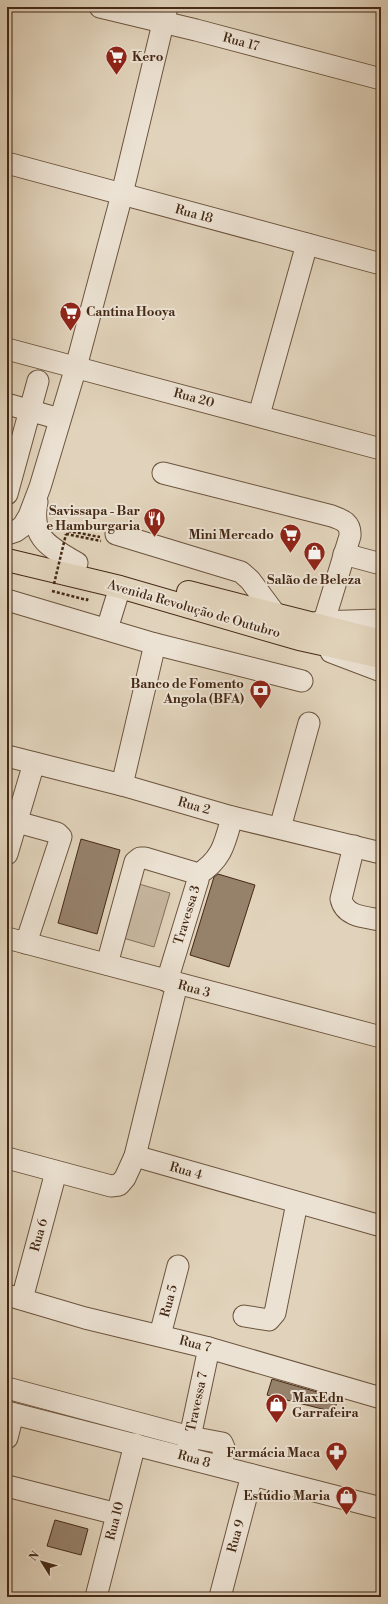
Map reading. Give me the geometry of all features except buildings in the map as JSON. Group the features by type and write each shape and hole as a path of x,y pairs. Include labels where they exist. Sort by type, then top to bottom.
{"main road":[{"name":"Avenida Revolução de Outubro","path":"7,546 276,615 301,630 381,641"},
{"name":"Avenida Revolução de Outubro","path":"7,560 301,630 381,657"}],"street":[{"name":"Rua 17","path":"100,7 165,14 381,79"},
{"path":"7,534 16,531 23,526 29,516 40,487 76,367 122,194 165,14"},
{"name":"Rua 18","path":"7,163 381,264"},
{"path":"259,415 307,244"},
{"name":"Rua 20","path":"7,349 381,448"},
{"path":"7,494 38,381"},
{"path":"7,404 60,419"},
{"path":"162,473 341,519 347,522 350,529 324,621"},
{"path":"40,487 35,519 40,536 49,547 77,563"},
{"path":"116,534 241,572 250,580 276,615"},
{"path":"344,554 381,564"},
{"path":"107,629 120,587"},
{"path":"7,600 155,644 302,681"},
{"path":"301,630 324,621 381,620"},
{"path":"301,630 352,661 381,671"},
{"path":"122,785 155,644"},
{"path":"280,828 309,723"},
{"name":"Rua 2","path":"7,756 122,785 232,817 381,853"},
{"path":"7,854 16,810 34,763"},
{"path":"16,810 57,833 61,837 16,941"},
{"path":"197,875 208,869 218,857 225,844 232,817"},
{"path":"354,846 341,899 342,906 349,913 381,920"},
{"name":"Travessa 3","path":"107,964 135,862 140,858 145,858 192,872 197,875 198,880 172,983 135,1156"},
{"name":"Rua 3","path":"16,941 381,1037"},
{"path":"7,1158 110,1186 119,1185 125,1178 135,1156"},
{"name":"Rua 4","path":"135,1156 381,1226"},
{"name":"Rua 6","path":"14,1297 56,1172"},
{"path":"244,1316 269,1320 275,1312 297,1202"},
{"name":"Rua 5","path":"160,1335 178,1266"},
{"name":"Rua 7","path":"14,1297 85,1318 160,1335 208,1348 381,1398"},
{"name":"Travessa 7","path":"185,1457 208,1348"},
{"path":"7,1388 190,1437 222,1443 225,1450 219,1466"},
{"path":"7,1438 10,1413"},
{"name":"Rua 8","path":"10,1413 136,1444 381,1508"},
{"name":"Rua 10","path":"96,1597 136,1444"},
{"name":"Rua 9","path":"220,1597 252,1475"},
{"path":"7,1486 117,1514"}],"path":[{"path":"54,584 66,534 104,542 105,538 68,531"}],"shaded area":[{"path":"139,884 170,893 154,947 123,938"}],"place":[{"name":"Kero","path":"117,76"},
{"name":"Cantina Hooya","path":"71,332"},
{"name":"Savissapa - Bar e Hamburgaria","path":"155,538"},
{"name":"Mini Mercado","path":"290,554"},
{"name":"Salão de Beleza","path":"314,572"},
{"name":"Banco de Fomento Angola (BFA)","path":"260,710"},
{"name":"MaxEdn Garrafeira","path":"277,1424"},
{"name":"Farmácia Maca","path":"336,1472"},
{"name":"Estúdio Maria","path":"346,1516"}]}
